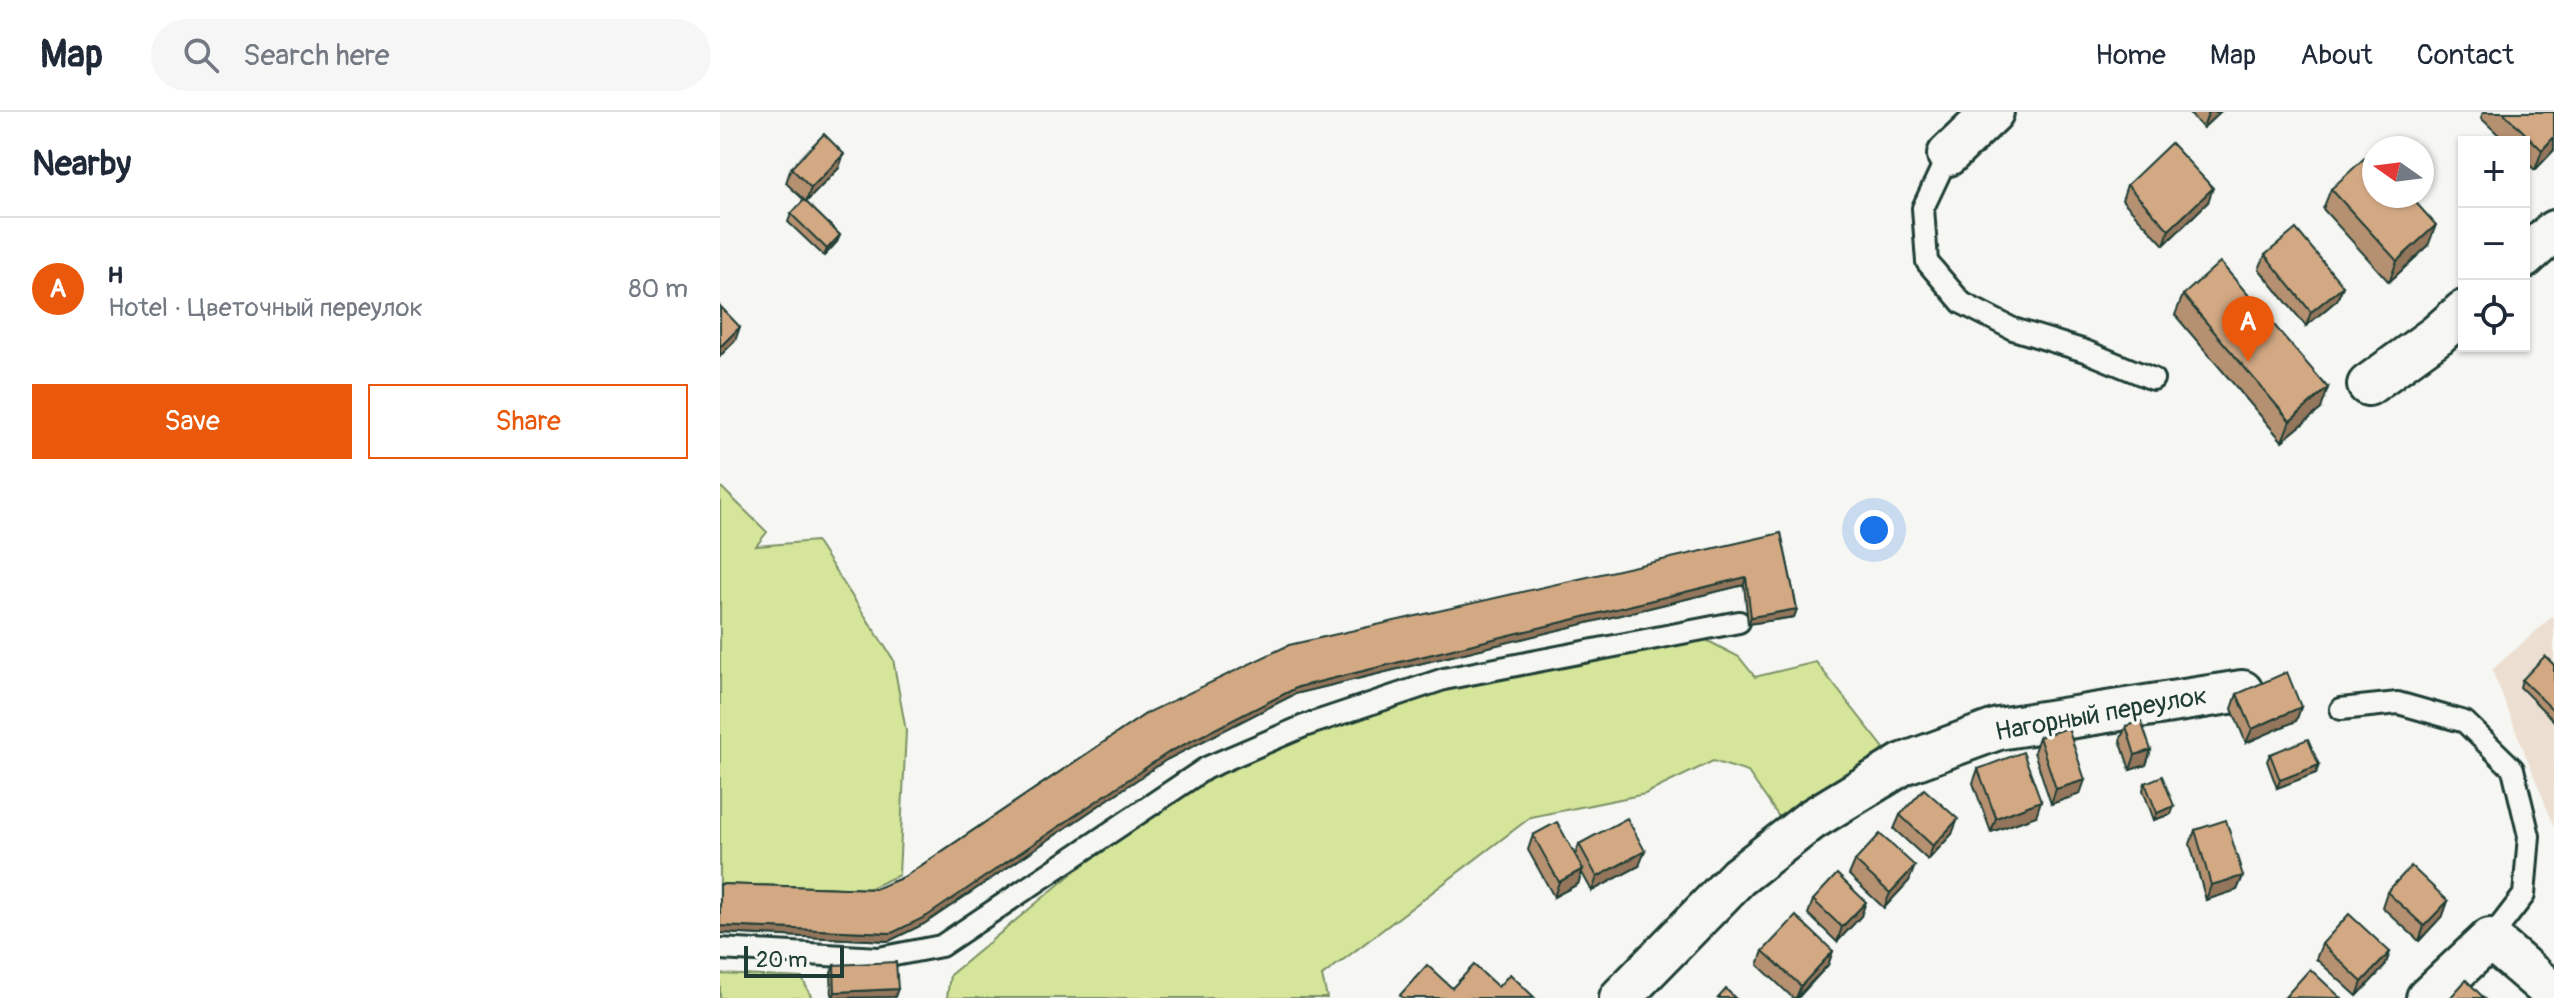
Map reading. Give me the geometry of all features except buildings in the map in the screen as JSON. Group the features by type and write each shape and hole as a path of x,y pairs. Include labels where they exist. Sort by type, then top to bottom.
{"street":[{"path":"1948,155 1993,112"},
{"path":"2530,253 2554,231"},
{"path":"2368,385 2458,316"},
{"name":"Нагорный переулок","path":"1620,998 1738,877 1811,820 1903,764 1998,729 2242,691"},
{"path":"2427,998 2490,939 2554,994"}],"lane":[{"path":"1948,155 1923,208 1927,262 1962,303 2013,329 2085,351 2153,379"},
{"path":"720,949 879,958 941,946 1206,768 1304,726 1444,679 1739,622"},
{"path":"2341,709 2398,703 2465,722 2513,769 2529,836 2524,895 2490,939"}],"shaded area":[{"path":"2554,615 2554,826 2492,670"}],"green space":[{"path":"720,486 767,532 756,546 816,541 893,659 906,731 899,875 861,892 720,885"},
{"path":"1687,630 1739,657 1755,677 1816,662 1887,752 1779,817 1748,772 1713,761 1645,794 1531,817 1322,976 1327,998 947,998 950,975 1165,796 1308,724 1424,688"},
{"path":"720,974 802,978 812,998 720,998"}],"place":[{"name":"н","path":"2248,362"}]}
